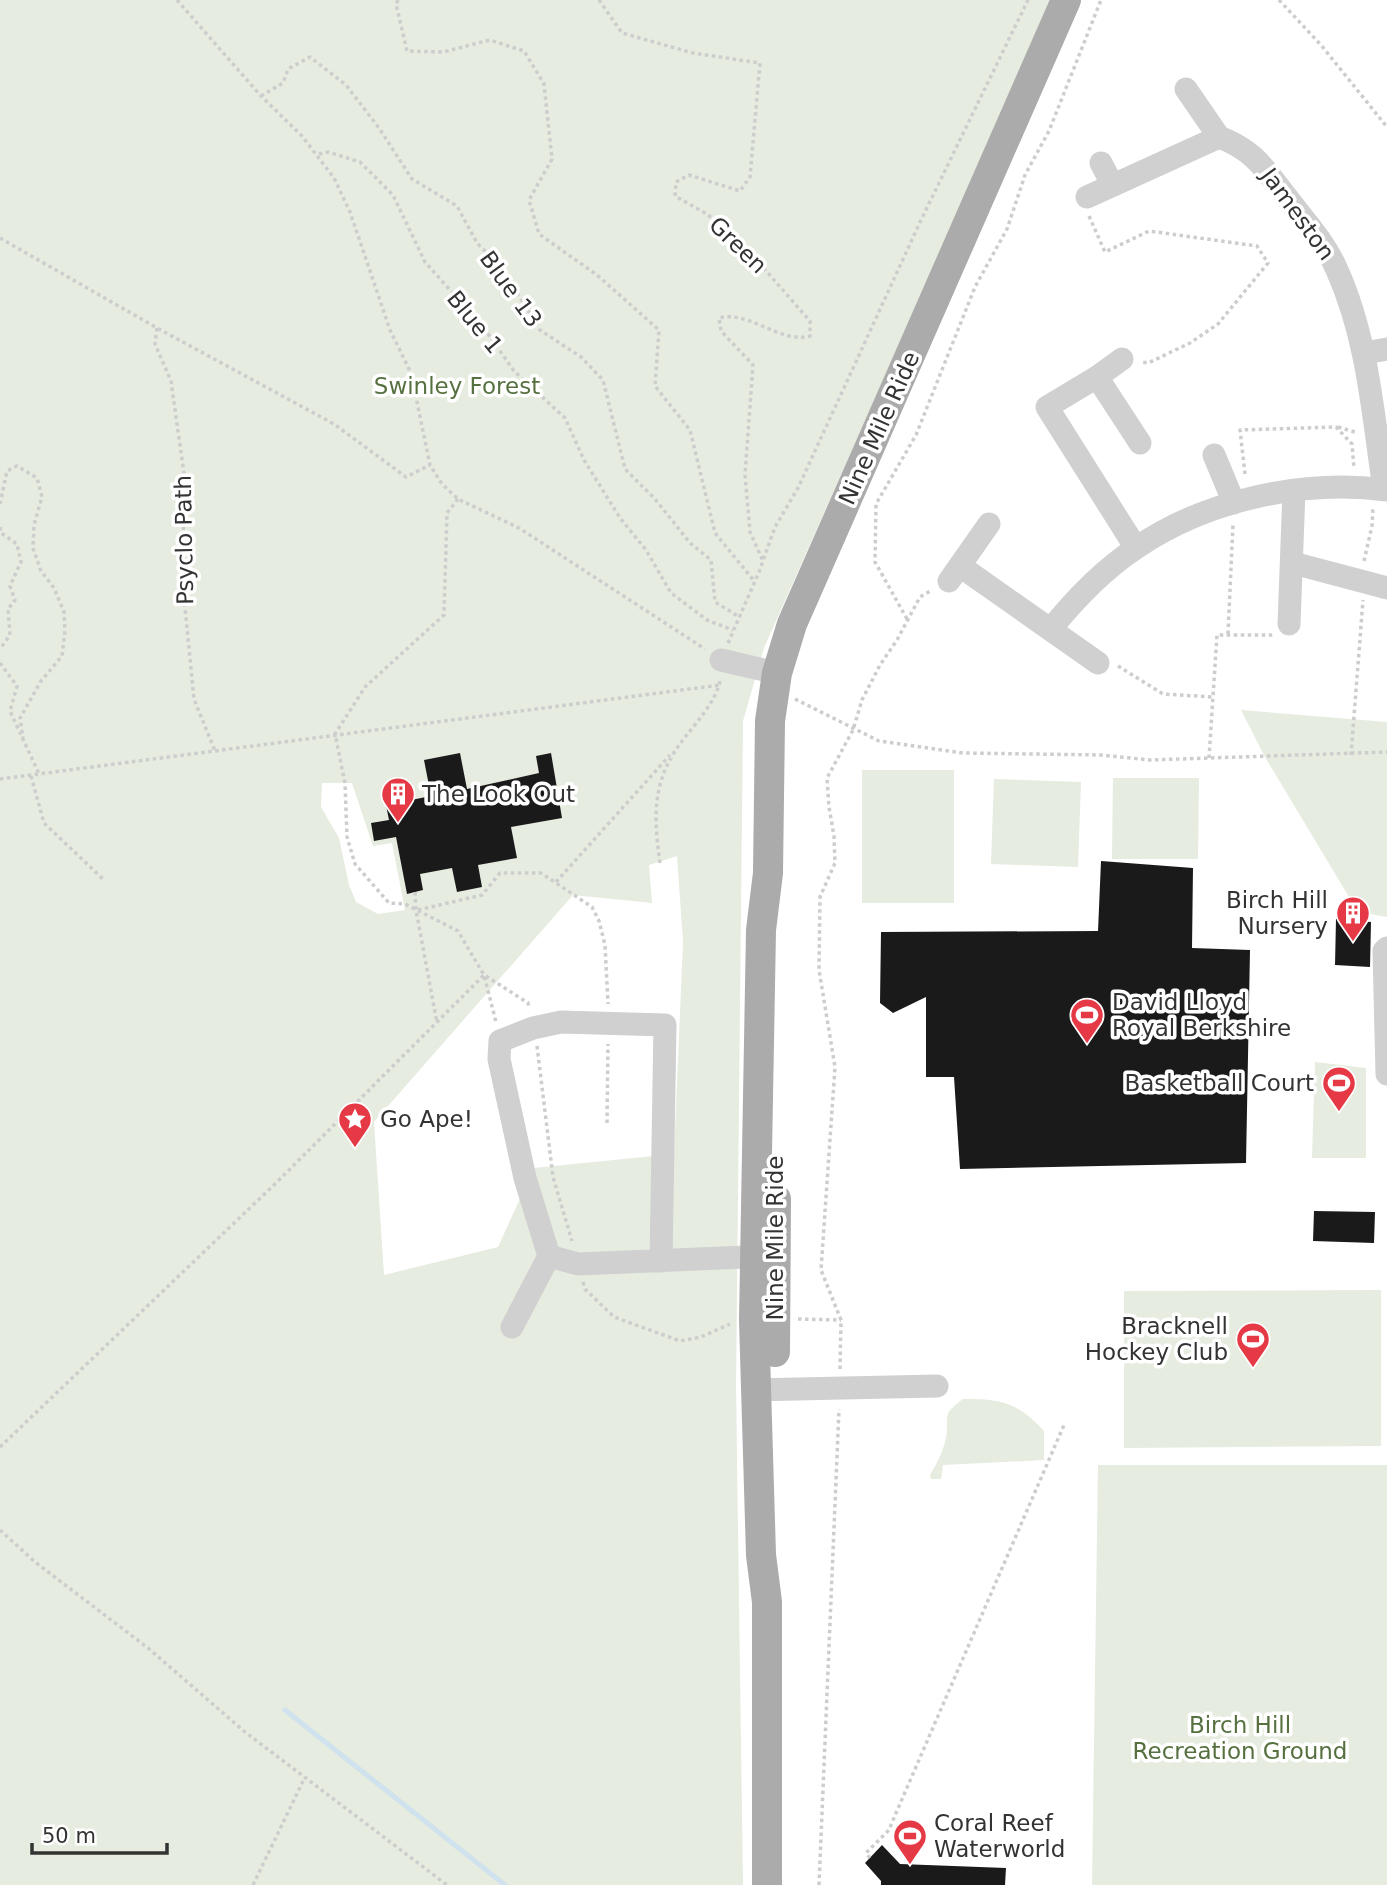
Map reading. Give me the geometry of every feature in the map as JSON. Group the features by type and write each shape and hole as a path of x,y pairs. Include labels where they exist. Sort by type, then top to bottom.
{"main road":[{"name":"Nine Mile Ride","path":"767,1885 767,1602 776,1554 765,1390 765,1256 776,931 768,873 770,721 775,681 792,625 1066,0"}],"street":[{"name":"Jameston","path":"1186,89 1219,137 1237,144 1256,157 1316,235 1337,268 1364,353 1375,489"},
{"path":"1087,197 1219,137"},
{"path":"1101,163 1112,184"},
{"path":"1364,353 1387,349"},
{"path":"1122,359 1047,407 1136,548"},
{"path":"1097,377 1140,443"},
{"path":"1214,455 1241,502"},
{"path":"1051,629 1069,605 1107,570 1136,548 1181,522 1241,502 1294,491 1336,486 1375,489"},
{"path":"1289,624 1294,491"},
{"path":"989,524 955,573 1051,629 1098,663"},
{"path":"1293,564 1387,588"},
{"path":"721,660 775,681"},
{"path":"1387,948 1384,951 1383,975 1387,1074"},
{"path":"512,1327 549,1255 525,1178 499,1059 500,1041 533,1028 561,1022 665,1025 661,1261"},
{"path":"549,1255 578,1264 765,1256"},
{"path":"765,1390 937,1386"}],"path":[{"path":"177,0 261,96 318,155 334,178 350,212 390,330 411,373 430,465 442,484 458,499 519,528 721,660"},
{"path":"398,0 396,4 407,51 443,51 490,40 524,51 544,83 552,159 529,200 539,234 597,275 659,330 655,386 690,430 716,533 755,582"},
{"name":"Green","path":"599,0 622,33 693,53 761,63 750,177 740,191 689,175 676,182 676,196 732,232 810,321 810,336 798,339 731,315 719,318 722,331 753,365 745,475 750,532 763,561"},
{"path":"555,883 674,751 720,684 721,660 755,582 775,527 798,488 921,220 1028,0"},
{"path":"907,619 875,562 876,504 916,435 975,287 1007,229 1025,175 1049,131 1101,0"},
{"path":"1279,0 1321,45 1387,127"},
{"name":"Blue 13","path":"261,96 283,83 288,69 310,57 346,85 379,128 412,179 457,206 477,243 501,267 540,330 581,356 603,380 625,469 655,499 690,543 711,560 715,602 739,617"},
{"name":"Blue 1","path":"318,155 328,152 360,162 393,195 425,261 484,328 514,371 565,418 584,460 621,518 646,550 671,593 707,621 733,631"},
{"path":"1087,197 1085,208 1105,252 1149,231 1257,246 1268,263 1218,324 1190,343 1148,363 1122,359"},
{"path":"0,238 157,328 334,424 406,477 430,465"},
{"name":"Psyclo Path","path":"157,328 155,344 171,382 185,481 182,577 194,699 215,751"},
{"path":"1228,634 1241,502 1240,430 1336,427 1352,444 1375,489 1372,526 1362,569 1364,583 1350,755"},
{"path":"0,504 8,471 17,466 37,478 43,497 34,525 33,548 41,571 54,588 64,612 62,656 41,681 20,718 23,738"},
{"path":"458,499 447,513 444,615 365,687 335,734 345,783 347,837 355,864 389,903 405,904 458,931 484,975 500,1041"},
{"path":"0,527 1,533 17,544 21,562 10,586 15,600 8,609 10,635 0,649"},
{"name":"Nine Mile Ride","path":"840,1371 841,1320 821,1270 835,1067 819,970 820,897 835,863 827,778 853,730 862,700 920,597 955,573"},
{"path":"1209,758 1217,635 1286,636 1289,624"},
{"path":"0,663 18,687 10,710 40,776"},
{"path":"1098,663 1122,666 1163,694 1213,697"},
{"path":"775,681 853,730 879,741 963,753 1101,755 1150,760 1387,752"},
{"path":"0,779 40,776 720,684"},
{"path":"660,863 656,835 657,790 674,751"},
{"path":"31,776 44,823 104,880"},
{"path":"416,910 482,895 500,873 541,873 592,907 599,921 607,969 607,1123"},
{"path":"415,892 436,1023"},
{"path":"484,975 528,1003 530,1011"},
{"path":"0,1447 278,1182 484,975"},
{"path":"536,1043 552,1177 576,1253"},
{"path":"582,1277 585,1289 614,1317 680,1341 701,1337 732,1324"},
{"path":"796,1319 841,1320"},
{"path":"819,1885 839,1406"},
{"path":"870,1858 866,1853 889,1830 1064,1425"},
{"path":"0,1530 35,1562 148,1648 304,1779 447,1885"},
{"path":"253,1885 304,1779"}],"green space":[{"name":"Swinley Forest","path":"0,0 1052,0 764,648 743,721 736,1386 743,1885 0,1885","holes":["322,783 352,783 373,846 392,843 405,910 378,914 356,902 349,885 339,838 321,807","677,856 683,942 674,1154 534,1168 498,1247 384,1275 374,1122 573,895 652,903 649,865"]},
{"path":"1241,710 1387,722 1387,917 1358,912 1265,757"},
{"path":"862,770 954,770 954,903 862,903"},
{"path":"1113,778 1199,778 1198,859 1112,859"},
{"path":"994,779 1081,782 1078,867 991,864"},
{"name":"Basketball Court","path":"1315,1062 1366,1068 1366,1158 1312,1158"},
{"name":"Bracknell Hockey Club","path":"1381,1290 1381,1446 1124,1448 1124,1291"},
{"path":"963,1399 999,1401 1025,1414 1044,1431 1044,1460 943,1465 941,1479 931,1479 930,1475 945,1443 947,1416"},
{"name":"Birch Hill Recreation Ground","path":"1098,1465 1387,1465 1387,1885 1092,1885"}],"building":[{"name":"The Look Out","path":"460,753 467,789 539,773 536,756 551,753 562,818 511,827 517,858 478,865 482,887 457,892 452,868 420,874 423,890 407,894 396,837 374,841 371,823 389,820 386,805 431,796 424,760"},
{"name":"David Lloyd Royal Berkshire","path":"1101,861 1193,868 1192,948 1250,950 1246,1163 960,1169 954,1077 926,1077 926,997 893,1013 880,1003 881,932 1098,931"},
{"name":"Birch Hill Nursery","path":"1336,919 1371,922 1370,967 1335,965"},
{"path":"1314,1211 1375,1212 1374,1243 1313,1241"},
{"name":"Coral Reef Waterworld","path":"882,1845 900,1864 1006,1868 1005,1885 881,1885 881,1881 865,1863"}],"waterway":[{"path":"285,1710 505,1885"}],"place":[{"name":"The Look Out","path":"398,824"},
{"name":"Birch Hill Nursery","path":"1353,943"},
{"name":"David Lloyd Royal Berkshire","path":"1087,1045"},
{"name":"Basketball Court","path":"1339,1113"},
{"name":"Go Ape!","path":"355,1149"},
{"name":"Bracknell Hockey Club","path":"1253,1369"},
{"name":"Coral Reef Waterworld","path":"910,1866"}]}
